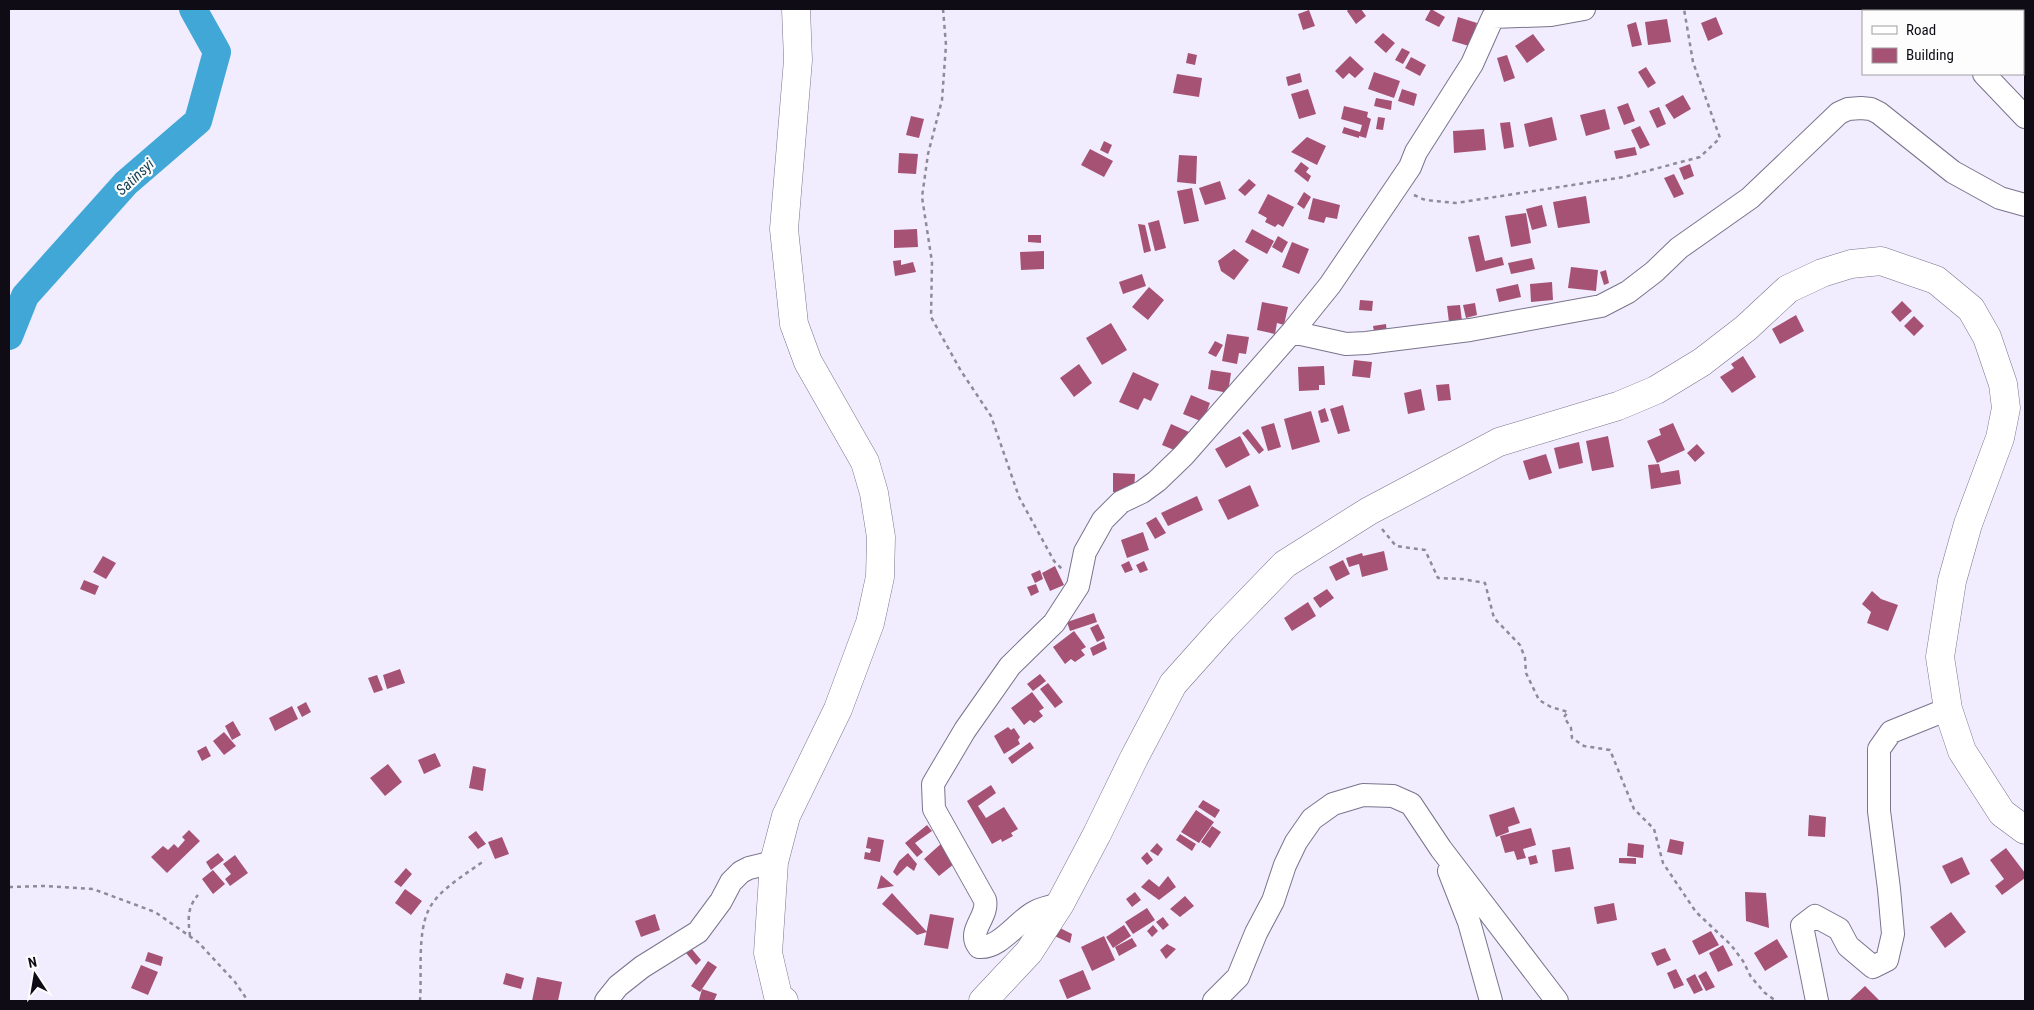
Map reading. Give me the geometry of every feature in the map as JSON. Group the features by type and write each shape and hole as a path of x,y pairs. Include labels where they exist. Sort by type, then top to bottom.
{"main road":[{"path":"784,1001 778,996 768,953 774,862 786,816 838,709 870,623 880,577 881,537 874,493 866,462 808,362 794,324 784,229 798,60 796,9"},
{"path":"983,1001 1029,952 1060,904 1173,684 1223,628 1285,564 1369,511 1499,442 1618,406 1656,390 1702,362 1746,328 1788,290 1822,273 1851,264 1880,261 1936,280 1971,309 1987,337 2003,384 2006,408 2000,438 1968,524 1952,581 1940,657 1948,709 1962,751 2002,813 2025,830"}],"street":[{"path":"1060,904 1031,914 1006,935 985,948 979,947 975,936 986,911 985,900 940,821 932,800 933,784 965,730 1010,666 1054,623 1078,586 1085,552 1108,514 1129,497 1142,492 1157,481 1184,455 1292,332 1330,285 1410,167 1416,152 1472,64 1496,13 1551,15 1584,9"},
{"path":"1985,75 2025,117"},
{"path":"1292,332 1346,344 1366,343 1470,330 1600,306 1628,292 1654,272 1679,248 1750,198 1839,113 1848,109 1871,109 1880,113 1953,172 2000,198 2025,204"},
{"path":"1817,1001 1802,926 1815,916 1839,930 1848,946 1873,967 1888,960 1893,934 1890,890 1878,811 1879,749 1891,732 1948,709"},
{"path":"1214,1001 1238,977 1256,933 1273,902 1285,865 1296,842 1312,819 1333,804 1363,795 1394,796 1410,804 1441,849 1557,1001"},
{"path":"1441,849 1468,922 1491,1001"},
{"path":"606,1001 618,986 642,967 698,932 721,901 731,882 741,872 749,868 774,862"}],"path":[{"path":"943,9 946,45 942,100 928,154 922,197 932,262 931,317 961,371 991,416 1020,497 1036,529 1054,561 1078,586"},
{"path":"1397,187 1425,200 1456,203 1624,177 1700,157 1720,138 1693,62 1684,9"},
{"path":"1369,511 1396,546 1425,550 1438,578 1462,579 1485,583 1494,618 1520,644 1525,658 1526,673 1539,700 1568,712 1564,717 1572,728 1572,738 1584,746 1610,750 1634,810 1654,829 1663,863 1696,912 1731,945 1743,961 1751,977 1765,993 1776,1001"},
{"path":"420,1001 421,934 430,907 449,886 485,860"},
{"path":"9,888 45,886 93,888 155,912 198,942 235,982 248,1001"},
{"path":"190,936 188,918 191,904 198,895"}],"building":[{"path":"1349,9 1361,9 1366,16 1356,24 1347,11"},
{"path":"1431,9 1445,17 1439,27 1425,20"},
{"path":"1309,10 1315,26 1303,30 1298,14"},
{"path":"1458,17 1477,23 1469,46 1452,41"},
{"path":"1716,17 1723,34 1708,41 1701,23"},
{"path":"1667,19 1671,42 1648,45 1645,22"},
{"path":"1636,22 1642,45 1632,47 1627,25"},
{"path":"1383,33 1395,43 1386,53 1374,42"},
{"path":"1533,34 1545,50 1527,63 1515,46"},
{"path":"1402,48 1410,52 1403,64 1395,60"},
{"path":"1188,53 1197,55 1195,65 1186,63"},
{"path":"1507,55 1515,78 1504,82 1497,58"},
{"path":"1350,56 1364,69 1355,78 1349,73 1343,79 1335,71"},
{"path":"1411,57 1426,65 1420,76 1405,68"},
{"path":"1646,67 1656,83 1648,88 1638,72"},
{"path":"1374,72 1400,81 1394,98 1368,89"},
{"path":"1300,73 1302,82 1288,86 1286,77"},
{"path":"1177,74 1202,78 1199,97 1173,93"},
{"path":"1308,89 1316,114 1299,119 1291,94"},
{"path":"1402,89 1417,94 1414,106 1398,101"},
{"path":"1683,95 1691,109 1674,119 1665,105"},
{"path":"1376,98 1392,101 1391,110 1374,106"},
{"path":"1628,103 1635,121 1624,125 1617,107"},
{"path":"1344,106 1368,112 1367,117 1371,119 1366,138 1342,133 1344,127 1360,132 1362,125 1341,119"},
{"path":"1659,107 1666,124 1657,128 1649,111"},
{"path":"1605,109 1610,129 1586,136 1580,115"},
{"path":"911,116 924,119 919,138 906,135"},
{"path":"1378,117 1385,118 1383,130 1376,129"},
{"path":"1552,117 1557,140 1529,147 1524,124"},
{"path":"1510,122 1514,147 1504,149 1500,123"},
{"path":"1640,126 1650,145 1640,149 1631,130"},
{"path":"1484,129 1486,150 1454,153 1453,131"},
{"path":"1307,137 1326,146 1317,165 1291,152"},
{"path":"1104,141 1112,145 1108,154 1100,150"},
{"path":"1635,147 1637,155 1616,159 1614,151"},
{"path":"1090,149 1113,161 1104,177 1081,165"},
{"path":"899,153 918,154 916,174 898,173"},
{"path":"1179,155 1197,156 1196,184 1177,182"},
{"path":"1301,162 1309,168 1306,172 1311,176 1308,182 1294,171"},
{"path":"1690,164 1694,176 1684,180 1679,168"},
{"path":"1674,174 1684,194 1674,198 1664,178"},
{"path":"1249,179 1256,185 1245,196 1238,190"},
{"path":"1220,181 1226,199 1205,205 1199,188"},
{"path":"1192,188 1199,221 1184,224 1177,191"},
{"path":"1304,192 1311,197 1304,209 1297,204"},
{"path":"1268,194 1294,207 1283,227 1278,224 1275,227 1265,222 1267,218 1258,213"},
{"path":"1586,196 1590,223 1558,228 1553,202"},
{"path":"1313,198 1340,205 1337,219 1326,217 1324,223 1308,219"},
{"path":"1542,205 1547,226 1532,230 1526,209"},
{"path":"1526,213 1531,243 1511,247 1505,216"},
{"path":"1159,220 1166,248 1155,251 1148,223"},
{"path":"1138,224 1145,225 1151,251 1144,253"},
{"path":"917,229 918,247 894,248 894,230"},
{"path":"1252,229 1274,241 1267,254 1245,242"},
{"path":"1028,235 1041,235 1041,243 1028,242"},
{"path":"1479,235 1485,261 1502,257 1504,265 1476,272 1468,237"},
{"path":"1278,236 1288,242 1282,253 1272,247"},
{"path":"1292,242 1309,249 1299,274 1282,267"},
{"path":"1234,249 1249,260 1234,280 1221,271 1218,261"},
{"path":"1044,251 1044,269 1021,270 1020,252"},
{"path":"1532,258 1535,269 1511,274 1508,263"},
{"path":"901,260 901,265 913,262 916,272 895,276 893,261"},
{"path":"1571,267 1598,270 1596,291 1568,288"},
{"path":"1606,270 1609,283 1604,285 1600,272"},
{"path":"1142,274 1146,286 1123,294 1119,282"},
{"path":"1552,282 1553,300 1531,302 1530,284"},
{"path":"1518,284 1521,297 1499,302 1496,289"},
{"path":"1149,287 1164,300 1148,320 1132,307"},
{"path":"1360,300 1373,301 1372,311 1359,310"},
{"path":"1902,301 1912,311 1900,322 1891,312"},
{"path":"1262,302 1288,307 1284,325 1277,323 1275,334 1257,330"},
{"path":"1475,303 1477,315 1466,318 1463,305"},
{"path":"1460,305 1462,321 1449,322 1447,306"},
{"path":"1796,315 1804,331 1780,344 1772,329"},
{"path":"1914,316 1924,326 1914,336 1904,326"},
{"path":"1111,323 1127,350 1102,365 1086,338"},
{"path":"1386,324 1387,334 1375,336 1373,326"},
{"path":"1227,334 1249,337 1246,354 1239,353 1237,364 1222,361"},
{"path":"1215,341 1223,345 1216,357 1208,353"},
{"path":"1743,356 1756,377 1732,393 1720,377 1734,368 1731,364"},
{"path":"1354,360 1372,362 1370,378 1352,376"},
{"path":"1079,364 1092,383 1074,397 1060,378"},
{"path":"1324,366 1325,385 1319,385 1319,390 1299,391 1298,367"},
{"path":"1211,370 1231,373 1228,393 1208,389"},
{"path":"1133,372 1159,384 1151,401 1144,398 1138,410 1119,402"},
{"path":"1449,384 1451,400 1438,401 1436,385"},
{"path":"1421,389 1425,410 1408,414 1404,393"},
{"path":"1191,395 1210,403 1203,422 1183,414"},
{"path":"1343,405 1350,431 1338,434 1330,409"},
{"path":"1325,408 1329,421 1321,423 1318,411"},
{"path":"1311,411 1320,442 1292,450 1284,419"},
{"path":"1274,423 1281,447 1268,451 1261,427"},
{"path":"1673,423 1685,450 1657,463 1647,441 1661,435 1659,429"},
{"path":"1171,424 1189,432 1179,452 1162,445"},
{"path":"1248,429 1264,450 1259,454 1242,433"},
{"path":"1240,436 1250,455 1226,468 1215,449"},
{"path":"1608,436 1614,467 1592,471 1586,441"},
{"path":"1579,442 1583,463 1559,469 1554,448"},
{"path":"1697,444 1705,453 1695,462 1687,453"},
{"path":"1546,454 1552,473 1529,480 1523,461"},
{"path":"1659,464 1661,473 1679,470 1681,484 1651,489 1648,465"},
{"path":"1113,473 1135,474 1134,492 1113,492"},
{"path":"1250,485 1259,506 1228,520 1218,500"},
{"path":"1197,496 1203,510 1168,526 1161,513"},
{"path":"1156,517 1166,533 1155,539 1146,523"},
{"path":"1143,532 1149,550 1127,558 1121,540"},
{"path":"1384,551 1388,570 1362,577 1359,564 1349,567 1346,558 1362,553 1363,556"},
{"path":"103,556 116,563 106,579 93,572"},
{"path":"1343,560 1350,574 1336,581 1329,567"},
{"path":"1129,561 1133,570 1125,573 1121,565"},
{"path":"1144,561 1148,570 1140,573 1136,565"},
{"path":"1055,566 1064,585 1050,591 1042,573"},
{"path":"1040,570 1043,579 1035,583 1031,574"},
{"path":"84,580 99,586 95,595 80,589"},
{"path":"1036,584 1039,592 1031,596 1027,587"},
{"path":"1327,589 1334,598 1320,608 1313,598"},
{"path":"1872,591 1881,599 1898,605 1888,631 1867,623 1871,612 1862,604"},
{"path":"1308,602 1316,616 1292,631 1284,618"},
{"path":"1094,613 1097,622 1070,631 1067,622"},
{"path":"1098,624 1105,638 1097,642 1090,628"},
{"path":"1074,631 1086,647 1081,650 1085,655 1075,662 1071,659 1065,664 1053,647"},
{"path":"1104,641 1107,649 1093,656 1090,648"},
{"path":"400,669 405,683 387,689 383,675"},
{"path":"1040,674 1046,681 1033,691 1027,684"},
{"path":"377,675 383,690 374,693 368,678"},
{"path":"1048,683 1063,702 1055,708 1040,689"},
{"path":"1032,692 1044,708 1039,711 1043,716 1034,723 1030,720 1024,725 1011,708"},
{"path":"306,702 311,712 302,717 297,707"},
{"path":"292,706 298,719 275,731 269,718"},
{"path":"233,721 241,735 232,740 225,726"},
{"path":"1008,727 1011,730 1014,728 1020,737 1018,740 1020,744 1004,754 994,736"},
{"path":"224,732 236,746 224,755 213,741"},
{"path":"1030,742 1034,748 1012,764 1008,758"},
{"path":"206,746 211,756 202,761 197,751"},
{"path":"435,753 441,766 424,774 418,760"},
{"path":"388,764 402,782 385,796 370,778"},
{"path":"473,766 486,769 483,791 469,788"},
{"path":"991,785 996,793 978,806 986,818 1004,807 1018,829 1011,833 1013,836 1002,842 1001,839 992,844 967,801"},
{"path":"1203,800 1220,810 1215,818 1198,807"},
{"path":"1514,807 1520,823 1508,827 1509,832 1496,837 1489,815"},
{"path":"1196,810 1214,822 1199,843 1181,832"},
{"path":"1809,815 1826,817 1825,837 1808,836"},
{"path":"927,825 932,831 915,843 923,852 917,857 905,843"},
{"path":"1212,826 1221,832 1210,848 1201,842"},
{"path":"1531,828 1536,845 1523,849 1526,858 1517,860 1514,851 1505,853 1500,836"},
{"path":"189,830 200,841 167,873 151,857 163,846 168,850 174,844 178,848 185,840 182,837"},
{"path":"476,831 486,844 478,849 468,837"},
{"path":"1180,834 1196,844 1192,851 1176,840"},
{"path":"502,837 509,854 495,859 488,842"},
{"path":"868,837 884,840 880,862 864,859 865,852 870,853 871,849 866,848"},
{"path":"1670,839 1684,842 1682,855 1667,852"},
{"path":"943,842 959,860 939,876 924,859"},
{"path":"1157,843 1163,849 1158,856 1150,851"},
{"path":"1628,843 1644,845 1643,858 1627,856"},
{"path":"1570,847 1574,869 1555,872 1552,850"},
{"path":"2006,848 2025,873 2025,878 2002,895 1995,886 2004,879 1990,860"},
{"path":"1147,852 1153,860 1147,865 1141,858"},
{"path":"218,853 224,860 211,870 206,862"},
{"path":"908,853 917,864 914,871 907,866 897,876 893,872 899,861"},
{"path":"235,855 248,873 230,886 225,879 231,874 223,864"},
{"path":"1536,855 1538,863 1530,865 1528,857"},
{"path":"1962,857 1970,874 1951,884 1942,866"},
{"path":"1619,858 1636,858 1636,864 1619,863"},
{"path":"406,868 412,874 401,887 394,882"},
{"path":"213,870 225,884 213,894 202,879"},
{"path":"881,875 894,886 877,889"},
{"path":"1168,876 1176,887 1159,900 1141,887 1149,879 1159,887"},
{"path":"405,889 422,901 411,915 395,903"},
{"path":"1135,892 1141,900 1132,907 1126,899"},
{"path":"1745,892 1766,893 1769,928 1746,921"},
{"path":"892,893 927,932 917,935 882,904"},
{"path":"1185,896 1194,906 1180,917 1170,909"},
{"path":"1614,903 1617,920 1597,924 1594,907"},
{"path":"1147,908 1155,920 1133,934 1125,922"},
{"path":"1951,912 1966,932 1945,948 1930,927"},
{"path":"655,914 660,930 641,937 635,921"},
{"path":"930,914 954,918 948,949 924,945"},
{"path":"1163,917 1169,925 1163,930 1156,922"},
{"path":"1124,925 1131,936 1113,948 1106,937"},
{"path":"1153,925 1158,931 1152,937 1147,931"},
{"path":"1056,926 1072,934 1070,943 1050,934"},
{"path":"1711,931 1719,945 1699,955 1692,941"},
{"path":"1104,936 1115,960 1092,971 1081,947"},
{"path":"1132,938 1137,946 1119,956 1115,947"},
{"path":"1777,939 1788,957 1765,971 1754,953"},
{"path":"1167,944 1176,949 1166,959 1160,950"},
{"path":"1723,945 1733,965 1718,972 1709,953"},
{"path":"691,948 701,960 696,965 686,953"},
{"path":"1665,948 1671,960 1657,966 1651,953"},
{"path":"148,952 163,957 161,966 145,961"},
{"path":"708,961 717,967 700,992 691,986"},
{"path":"141,965 158,972 148,995 131,988"},
{"path":"1676,969 1684,985 1674,989 1667,973"},
{"path":"1083,970 1091,989 1067,999 1059,980"},
{"path":"1706,971 1715,987 1706,991 1698,976"},
{"path":"506,973 524,978 521,989 503,984"},
{"path":"1695,974 1703,990 1694,994 1686,979"},
{"path":"537,977 562,982 558,1001 532,1001"},
{"path":"1865,986 1880,1001 1849,1001"},
{"path":"702,989 717,994 714,1001 699,1000"}],"waterway":[{"name":"Satinsyi","path":"9,336 25,296 126,183 198,121 217,52 193,9"}]}
